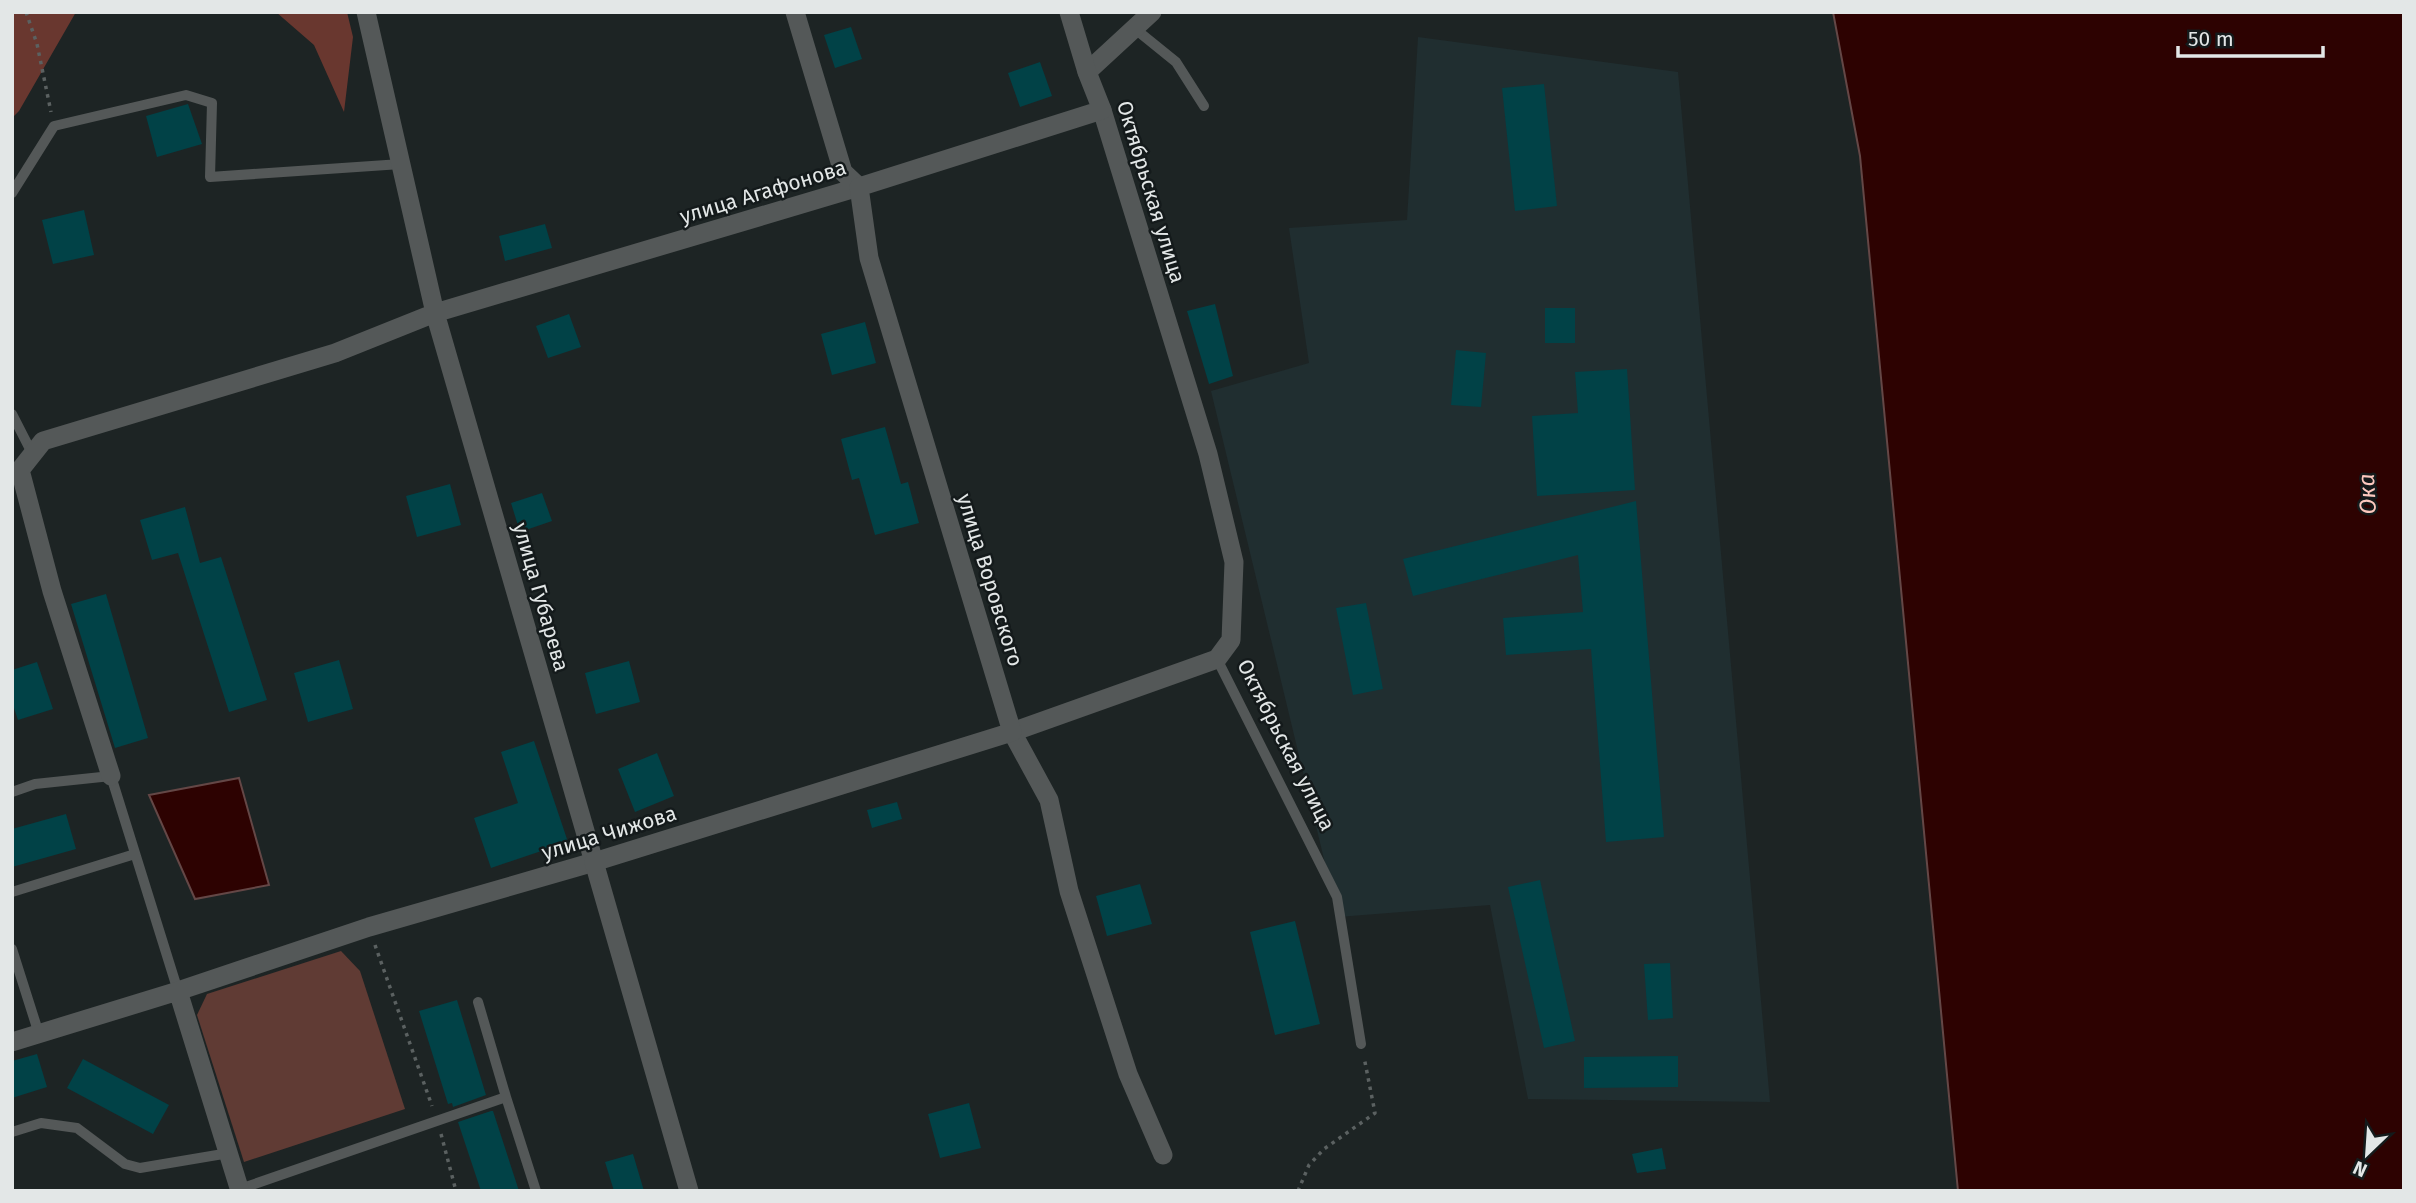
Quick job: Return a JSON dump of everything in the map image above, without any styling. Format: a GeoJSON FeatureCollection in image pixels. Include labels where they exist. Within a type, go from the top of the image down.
{"type":"FeatureCollection","features":[{"type":"Feature","properties":{"kind":"street","name":"улица Губарева"},"geometry":{"type":"LineString","coordinates":[[366,12],[435,313],[689,1191]]}},
{"type":"Feature","properties":{"kind":"street","name":"улица Воровского"},"geometry":{"type":"LineString","coordinates":[[794,12],[843,172],[859,187],[869,258],[1012,732],[1049,800],[1069,891],[1128,1074],[1163,1155]]}},
{"type":"Feature","properties":{"kind":"street","name":"Октябрьская улица"},"geometry":{"type":"LineString","coordinates":[[1069,12],[1208,454],[1234,562],[1231,640],[1217,659]]}},
{"type":"Feature","properties":{"kind":"street"},"geometry":{"type":"LineString","coordinates":[[1087,72],[1152,12]]}},
{"type":"Feature","properties":{"kind":"street","name":"улица Агафонова"},"geometry":{"type":"LineString","coordinates":[[33,454],[43,441],[335,353],[435,313],[859,187],[1102,110]]}},
{"type":"Feature","properties":{"kind":"street"},"geometry":{"type":"LineString","coordinates":[[33,454],[20,471],[52,591],[111,776]]}},
{"type":"Feature","properties":{"kind":"street","name":"улица Чижова"},"geometry":{"type":"LineString","coordinates":[[12,1042],[178,991],[369,927],[594,862],[1012,732],[1217,659]]}},
{"type":"Feature","properties":{"kind":"street"},"geometry":{"type":"LineString","coordinates":[[178,991],[240,1190]]}},
{"type":"Feature","properties":{"kind":"lane"},"geometry":{"type":"LineString","coordinates":[[1134,28],[1175,62],[1204,106]]}},
{"type":"Feature","properties":{"kind":"lane"},"geometry":{"type":"LineString","coordinates":[[12,193],[54,126],[186,95],[212,103],[210,177],[401,164]]}},
{"type":"Feature","properties":{"kind":"lane"},"geometry":{"type":"LineString","coordinates":[[12,414],[33,454]]}},
{"type":"Feature","properties":{"kind":"lane","name":"Октябрьская улица"},"geometry":{"type":"LineString","coordinates":[[1217,659],[1337,897],[1361,1044]]}},
{"type":"Feature","properties":{"kind":"lane"},"geometry":{"type":"LineString","coordinates":[[12,792],[35,784],[111,776],[178,991]]}},
{"type":"Feature","properties":{"kind":"lane"},"geometry":{"type":"LineString","coordinates":[[12,892],[135,854]]}},
{"type":"Feature","properties":{"kind":"lane"},"geometry":{"type":"LineString","coordinates":[[12,949],[39,1034]]}},
{"type":"Feature","properties":{"kind":"lane"},"geometry":{"type":"LineString","coordinates":[[478,1002],[536,1191]]}},
{"type":"Feature","properties":{"kind":"lane"},"geometry":{"type":"LineString","coordinates":[[240,1190],[506,1097]]}},
{"type":"Feature","properties":{"kind":"lane"},"geometry":{"type":"LineString","coordinates":[[12,1132],[41,1123],[77,1128],[125,1164],[140,1168],[229,1153]]}},
{"type":"Feature","properties":{"kind":"path"},"geometry":{"type":"LineString","coordinates":[[26,12],[37,44],[54,126]]}},
{"type":"Feature","properties":{"kind":"path"},"geometry":{"type":"LineString","coordinates":[[369,927],[437,1120],[457,1191]]}},
{"type":"Feature","properties":{"kind":"path"},"geometry":{"type":"LineString","coordinates":[[1298,1191],[1309,1165],[1324,1149],[1375,1113],[1361,1044]]}},
{"type":"Feature","properties":{"kind":"shaded area"},"geometry":{"type":"Polygon","coordinates":[[[12,12],[76,12],[19,111],[12,118],[12,12]]]}},
{"type":"Feature","properties":{"kind":"shaded area"},"geometry":{"type":"Polygon","coordinates":[[[276,12],[347,12],[353,37],[344,112],[314,45],[276,12]]]}},
{"type":"Feature","properties":{"kind":"shaded area"},"geometry":{"type":"Polygon","coordinates":[[[1418,37],[1678,72],[1770,1102],[1528,1099],[1490,905],[1338,917],[1211,391],[1309,363],[1289,228],[1407,220],[1418,37]]]}},
{"type":"Feature","properties":{"kind":"shaded area"},"geometry":{"type":"Polygon","coordinates":[[[341,951],[360,971],[405,1109],[244,1162],[197,1015],[207,994],[341,951]]]}},
{"type":"Feature","properties":{"kind":"water","name":"Ока"},"geometry":{"type":"Polygon","coordinates":[[[1833,12],[2404,12],[2404,1191],[1958,1191],[1860,156],[1833,12]]]}},
{"type":"Feature","properties":{"kind":"water"},"geometry":{"type":"Polygon","coordinates":[[[239,778],[269,885],[195,899],[149,795],[239,778]]]}},
{"type":"Feature","properties":{"kind":"building"},"geometry":{"type":"Polygon","coordinates":[[[851,27],[862,59],[835,68],[824,35],[851,27]]]}},
{"type":"Feature","properties":{"kind":"building"},"geometry":{"type":"Polygon","coordinates":[[[1040,62],[1052,96],[1020,107],[1008,73],[1040,62]]]}},
{"type":"Feature","properties":{"kind":"building"},"geometry":{"type":"Polygon","coordinates":[[[1544,84],[1557,206],[1515,211],[1502,88],[1544,84]]]}},
{"type":"Feature","properties":{"kind":"building"},"geometry":{"type":"Polygon","coordinates":[[[188,104],[202,144],[157,157],[146,116],[188,104]]]}},
{"type":"Feature","properties":{"kind":"building"},"geometry":{"type":"Polygon","coordinates":[[[84,210],[94,255],[53,264],[42,220],[84,210]]]}},
{"type":"Feature","properties":{"kind":"building"},"geometry":{"type":"Polygon","coordinates":[[[545,224],[552,248],[505,261],[499,236],[545,224]]]}},
{"type":"Feature","properties":{"kind":"building"},"geometry":{"type":"Polygon","coordinates":[[[1215,304],[1233,376],[1209,384],[1187,311],[1215,304]]]}},
{"type":"Feature","properties":{"kind":"building"},"geometry":{"type":"Polygon","coordinates":[[[1545,308],[1575,308],[1575,343],[1545,343],[1545,308]]]}},
{"type":"Feature","properties":{"kind":"building"},"geometry":{"type":"Polygon","coordinates":[[[569,314],[581,347],[548,358],[536,326],[569,314]]]}},
{"type":"Feature","properties":{"kind":"building"},"geometry":{"type":"Polygon","coordinates":[[[865,322],[876,363],[832,375],[821,334],[865,322]]]}},
{"type":"Feature","properties":{"kind":"building"},"geometry":{"type":"Polygon","coordinates":[[[1456,350],[1486,353],[1481,407],[1451,405],[1456,350]]]}},
{"type":"Feature","properties":{"kind":"building"},"geometry":{"type":"Polygon","coordinates":[[[1627,369],[1635,490],[1537,496],[1532,416],[1578,413],[1575,372],[1627,369]]]}},
{"type":"Feature","properties":{"kind":"building"},"geometry":{"type":"Polygon","coordinates":[[[885,427],[901,484],[908,482],[919,523],[875,535],[859,478],[852,480],[841,439],[885,427]]]}},
{"type":"Feature","properties":{"kind":"building"},"geometry":{"type":"Polygon","coordinates":[[[450,484],[461,525],[417,537],[406,496],[450,484]]]}},
{"type":"Feature","properties":{"kind":"building"},"geometry":{"type":"Polygon","coordinates":[[[542,493],[552,521],[520,532],[511,503],[542,493]]]}},
{"type":"Feature","properties":{"kind":"building"},"geometry":{"type":"Polygon","coordinates":[[[1636,501],[1664,837],[1606,842],[1591,649],[1506,655],[1503,618],[1583,612],[1578,555],[1413,596],[1403,559],[1636,501]]]}},
{"type":"Feature","properties":{"kind":"building"},"geometry":{"type":"Polygon","coordinates":[[[185,507],[200,563],[221,557],[267,700],[229,712],[178,553],[152,560],[140,520],[185,507]]]}},
{"type":"Feature","properties":{"kind":"building"},"geometry":{"type":"Polygon","coordinates":[[[106,594],[148,738],[115,748],[71,604],[106,594]]]}},
{"type":"Feature","properties":{"kind":"building"},"geometry":{"type":"Polygon","coordinates":[[[1366,603],[1383,689],[1353,695],[1336,608],[1366,603]]]}},
{"type":"Feature","properties":{"kind":"building"},"geometry":{"type":"Polygon","coordinates":[[[339,660],[353,709],[308,722],[294,673],[339,660]]]}},
{"type":"Feature","properties":{"kind":"building"},"geometry":{"type":"Polygon","coordinates":[[[629,661],[640,702],[596,714],[585,673],[629,661]]]}},
{"type":"Feature","properties":{"kind":"building"},"geometry":{"type":"Polygon","coordinates":[[[37,662],[53,709],[18,720],[12,702],[12,670],[37,662]]]}},
{"type":"Feature","properties":{"kind":"building"},"geometry":{"type":"Polygon","coordinates":[[[534,741],[568,842],[491,868],[474,818],[518,803],[501,752],[534,741]]]}},
{"type":"Feature","properties":{"kind":"building"},"geometry":{"type":"Polygon","coordinates":[[[657,753],[674,796],[635,812],[618,769],[657,753]]]}},
{"type":"Feature","properties":{"kind":"building"},"geometry":{"type":"Polygon","coordinates":[[[897,802],[902,819],[872,828],[867,810],[897,802]]]}},
{"type":"Feature","properties":{"kind":"building"},"geometry":{"type":"Polygon","coordinates":[[[66,814],[76,849],[12,867],[12,829],[66,814]]]}},
{"type":"Feature","properties":{"kind":"building"},"geometry":{"type":"Polygon","coordinates":[[[1540,880],[1575,1041],[1544,1048],[1508,887],[1540,880]]]}},
{"type":"Feature","properties":{"kind":"building"},"geometry":{"type":"Polygon","coordinates":[[[1140,884],[1152,924],[1107,936],[1096,896],[1140,884]]]}},
{"type":"Feature","properties":{"kind":"building"},"geometry":{"type":"Polygon","coordinates":[[[1295,921],[1320,1024],[1275,1035],[1250,932],[1295,921]]]}},
{"type":"Feature","properties":{"kind":"building"},"geometry":{"type":"Polygon","coordinates":[[[1670,963],[1673,1018],[1648,1020],[1644,964],[1670,963]]]}},
{"type":"Feature","properties":{"kind":"building"},"geometry":{"type":"Polygon","coordinates":[[[457,1000],[486,1095],[453,1107],[452,1103],[448,1104],[419,1011],[457,1000]]]}},
{"type":"Feature","properties":{"kind":"building"},"geometry":{"type":"Polygon","coordinates":[[[37,1054],[47,1087],[12,1098],[12,1061],[37,1054]]]}},
{"type":"Feature","properties":{"kind":"building"},"geometry":{"type":"Polygon","coordinates":[[[1678,1056],[1678,1087],[1584,1088],[1584,1057],[1678,1056]]]}},
{"type":"Feature","properties":{"kind":"building"},"geometry":{"type":"Polygon","coordinates":[[[83,1059],[169,1105],[153,1134],[67,1088],[83,1059]]]}},
{"type":"Feature","properties":{"kind":"building"},"geometry":{"type":"Polygon","coordinates":[[[969,1103],[981,1148],[940,1158],[928,1114],[969,1103]]]}},
{"type":"Feature","properties":{"kind":"building"},"geometry":{"type":"Polygon","coordinates":[[[491,1111],[519,1191],[481,1191],[458,1122],[491,1111]]]}},
{"type":"Feature","properties":{"kind":"building"},"geometry":{"type":"Polygon","coordinates":[[[1662,1148],[1666,1169],[1637,1173],[1632,1154],[1662,1148]]]}},
{"type":"Feature","properties":{"kind":"building"},"geometry":{"type":"Polygon","coordinates":[[[633,1154],[644,1191],[614,1191],[605,1162],[633,1154]]]}}]}
